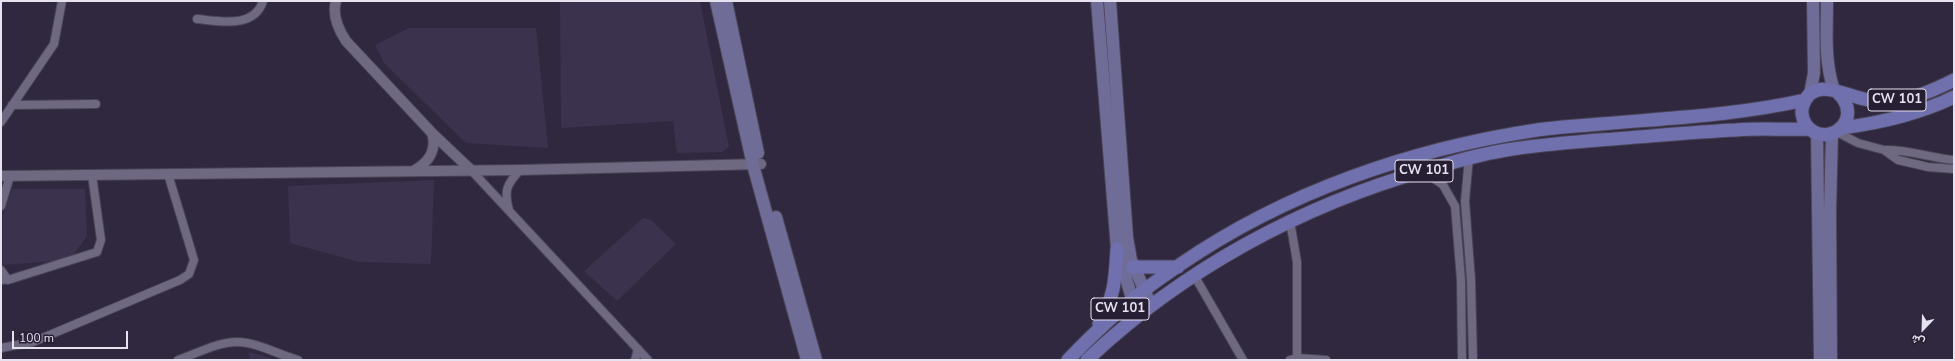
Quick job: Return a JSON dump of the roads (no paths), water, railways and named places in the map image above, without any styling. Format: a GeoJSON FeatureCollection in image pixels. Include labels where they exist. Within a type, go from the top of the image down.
{"type":"FeatureCollection","features":[{"type":"Feature","properties":{"kind":"main road"},"geometry":{"type":"LineString","coordinates":[[716,1],[807,360]]}},
{"type":"Feature","properties":{"kind":"main road"},"geometry":{"type":"LineString","coordinates":[[726,1],[757,164],[816,360]]}},
{"type":"Feature","properties":{"kind":"main road"},"geometry":{"type":"LineString","coordinates":[[1092,335],[1110,304],[1114,285],[1117,249],[1096,1]]}},
{"type":"Feature","properties":{"kind":"main road"},"geometry":{"type":"LineString","coordinates":[[1110,1],[1128,264],[1132,300],[1137,315]]}},
{"type":"Feature","properties":{"kind":"main road"},"geometry":{"type":"LineString","coordinates":[[1813,1],[1814,73],[1802,108],[1802,116],[1814,131],[1820,360]]}},
{"type":"Feature","properties":{"kind":"main road"},"geometry":{"type":"LineString","coordinates":[[1827,1],[1827,55],[1835,91]]}},
{"type":"Feature","properties":{"kind":"main road","name":"CW 101"},"geometry":{"type":"LineString","coordinates":[[1835,91],[1864,99],[1890,101],[1916,97],[1954,80]]}},
{"type":"Feature","properties":{"kind":"main road"},"geometry":{"type":"LineString","coordinates":[[1807,97],[1822,88],[1835,91],[1844,99],[1848,106],[1846,122],[1837,131],[1830,211],[1832,360]]}},
{"type":"Feature","properties":{"kind":"main road","name":"CW 101"},"geometry":{"type":"LineString","coordinates":[[1068,360],[1092,335],[1143,290],[1222,237],[1288,204],[1389,163],[1441,148],[1538,130],[1760,109],[1807,97]]}},
{"type":"Feature","properties":{"kind":"main road","name":"CW 101"},"geometry":{"type":"LineString","coordinates":[[1837,131],[1906,115],[1954,97]]}},
{"type":"Feature","properties":{"kind":"main road"},"geometry":{"type":"LineString","coordinates":[[1105,108],[1118,107]]}},
{"type":"Feature","properties":{"kind":"main road","name":"CW 101"},"geometry":{"type":"LineString","coordinates":[[1087,360],[1118,330],[1150,305],[1194,275],[1224,257],[1290,221],[1364,190],[1423,171],[1501,151],[1568,143],[1737,130],[1814,131]]}},
{"type":"Feature","properties":{"kind":"main road"},"geometry":{"type":"LineString","coordinates":[[1814,131],[1837,131]]}},
{"type":"Feature","properties":{"kind":"main road"},"geometry":{"type":"LineString","coordinates":[[1117,249],[1128,264],[1150,305]]}},
{"type":"Feature","properties":{"kind":"main road"},"geometry":{"type":"LineString","coordinates":[[1128,264],[1178,267]]}},
{"type":"Feature","properties":{"kind":"street"},"geometry":{"type":"LineString","coordinates":[[1,122],[54,44],[62,1]]}},
{"type":"Feature","properties":{"kind":"street"},"geometry":{"type":"LineString","coordinates":[[197,19],[231,22],[244,21],[257,12],[263,1]]}},
{"type":"Feature","properties":{"kind":"street"},"geometry":{"type":"LineString","coordinates":[[335,2],[337,26],[346,41],[432,133],[471,170],[648,360]]}},
{"type":"Feature","properties":{"kind":"street"},"geometry":{"type":"LineString","coordinates":[[12,106],[96,104]]}},
{"type":"Feature","properties":{"kind":"street"},"geometry":{"type":"LineString","coordinates":[[1837,131],[1858,143],[1884,150],[1899,150],[1934,158],[1954,160]]}},
{"type":"Feature","properties":{"kind":"street"},"geometry":{"type":"LineString","coordinates":[[413,171],[425,165],[430,155],[434,146],[432,133]]}},
{"type":"Feature","properties":{"kind":"street"},"geometry":{"type":"LineString","coordinates":[[1884,150],[1898,160],[1928,167],[1954,169]]}},
{"type":"Feature","properties":{"kind":"street"},"geometry":{"type":"LineString","coordinates":[[1469,158],[1465,201],[1472,306],[1473,360]]}},
{"type":"Feature","properties":{"kind":"street"},"geometry":{"type":"LineString","coordinates":[[1,206],[6,176],[520,170],[757,164]]}},
{"type":"Feature","properties":{"kind":"street"},"geometry":{"type":"LineString","coordinates":[[510,213],[506,190],[510,181],[520,170]]}},
{"type":"Feature","properties":{"kind":"street"},"geometry":{"type":"LineString","coordinates":[[1423,171],[1434,177],[1443,185],[1455,206],[1462,306],[1462,360]]}},
{"type":"Feature","properties":{"kind":"street"},"geometry":{"type":"LineString","coordinates":[[1,348],[33,342],[180,280],[189,274],[194,260],[168,174]]}},
{"type":"Feature","properties":{"kind":"street"},"geometry":{"type":"LineString","coordinates":[[1,270],[4,280],[96,252],[101,240],[92,175]]}},
{"type":"Feature","properties":{"kind":"street"},"geometry":{"type":"LineString","coordinates":[[1290,221],[1297,262],[1295,359],[1326,360]]}},
{"type":"Feature","properties":{"kind":"street"},"geometry":{"type":"LineString","coordinates":[[1194,275],[1242,360]]}},
{"type":"Feature","properties":{"kind":"street"},"geometry":{"type":"LineString","coordinates":[[1462,306],[1472,306]]}},
{"type":"Feature","properties":{"kind":"street"},"geometry":{"type":"LineString","coordinates":[[178,360],[222,345],[237,342],[250,344],[298,360]]}},
{"type":"Feature","properties":{"kind":"street"},"geometry":{"type":"LineString","coordinates":[[635,360],[638,349]]}}]}
